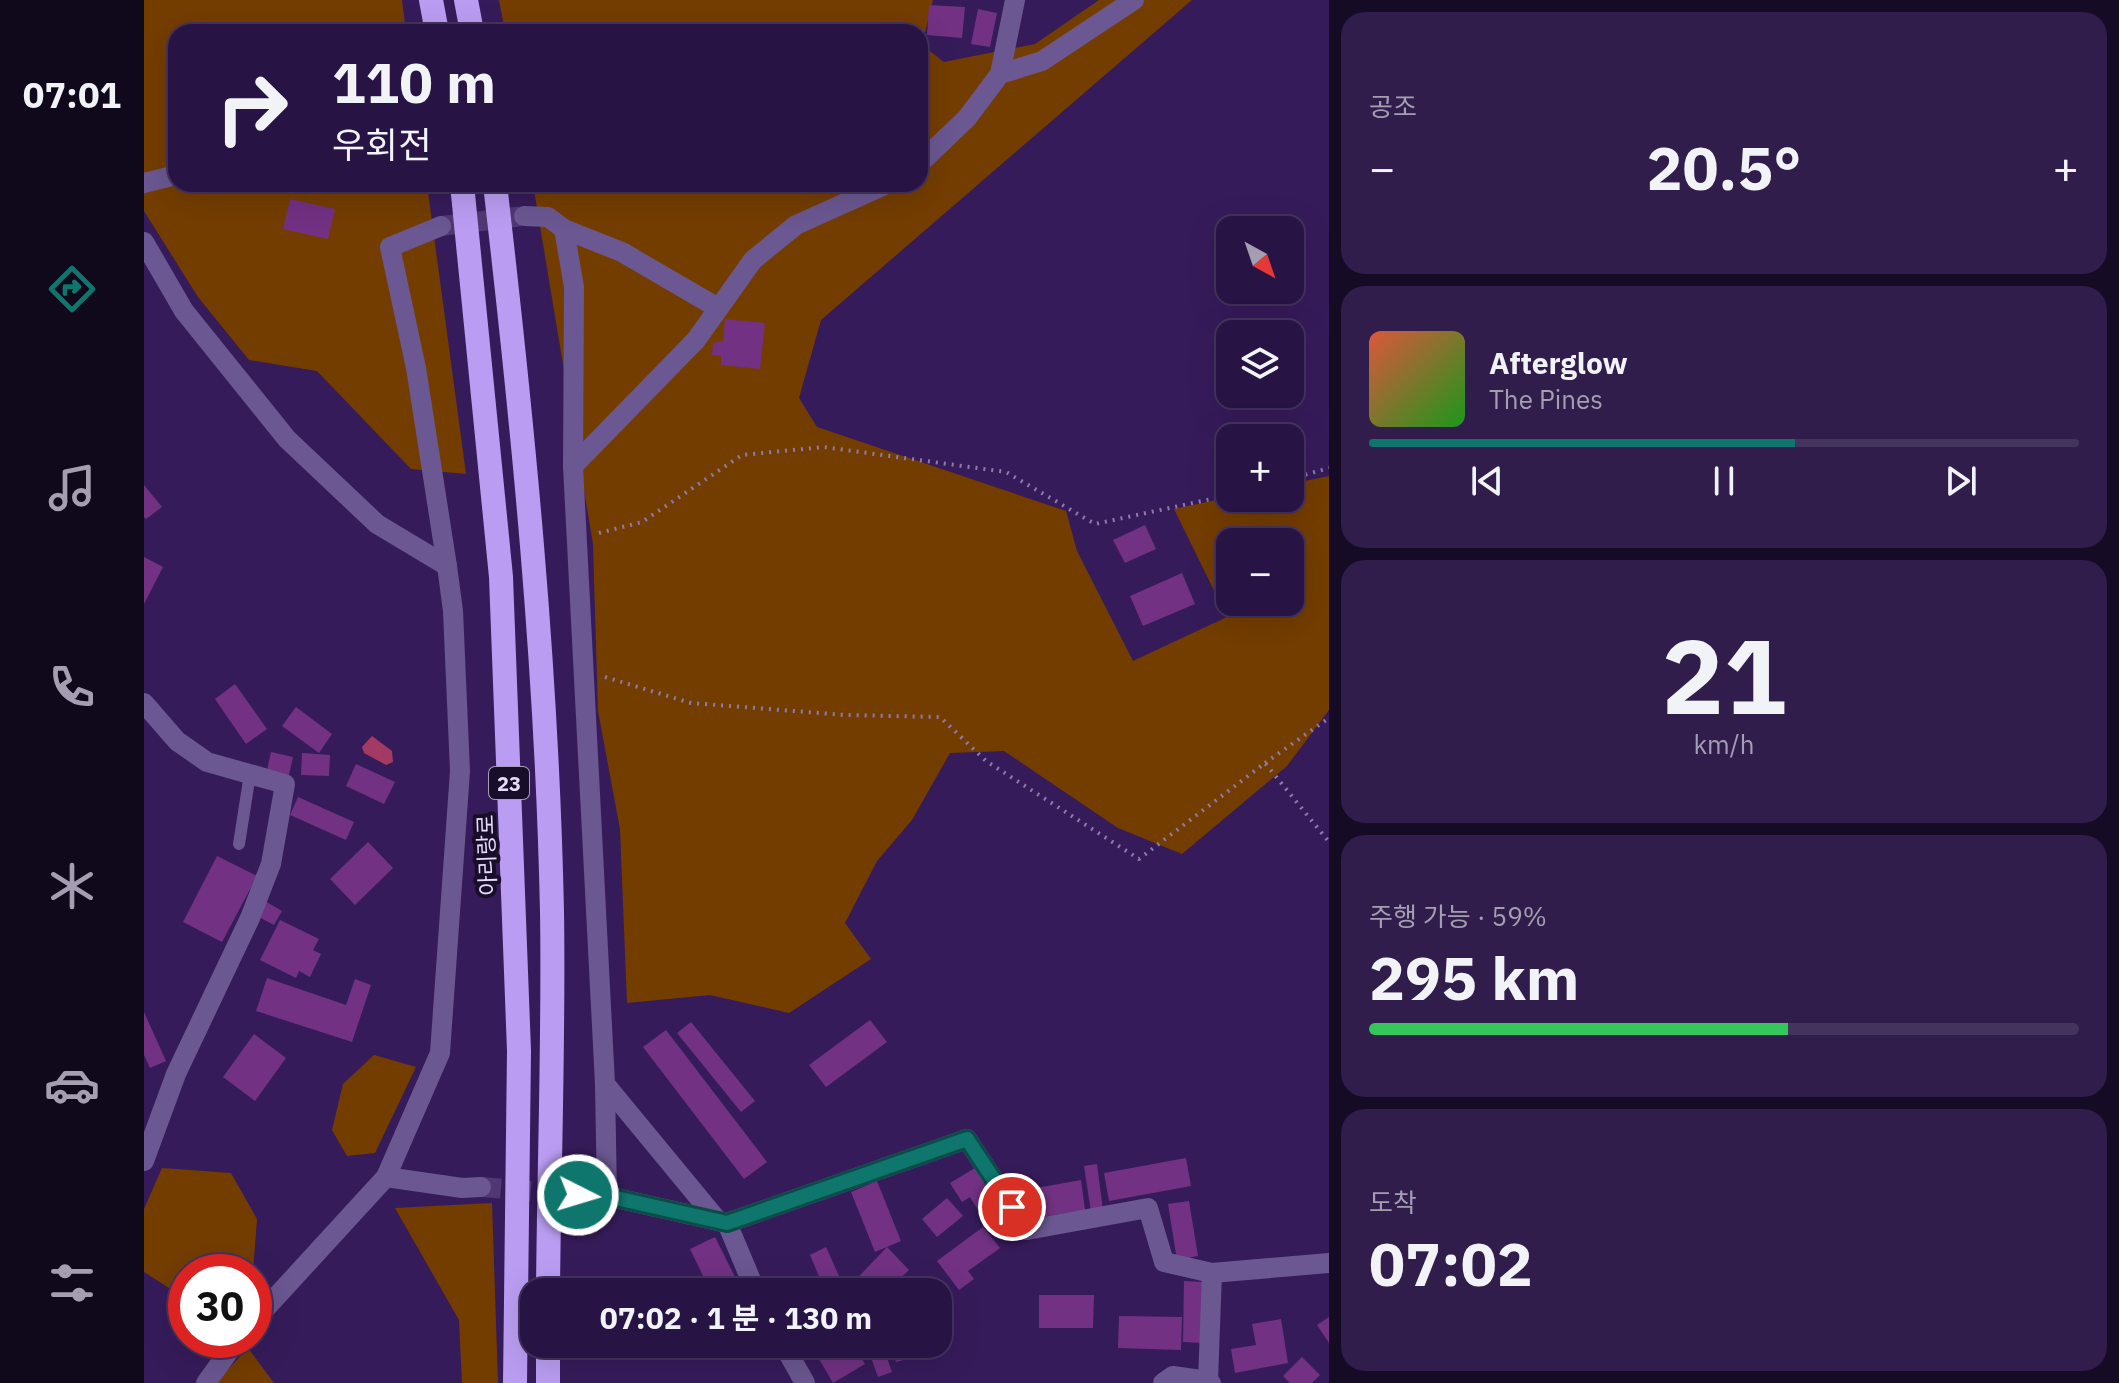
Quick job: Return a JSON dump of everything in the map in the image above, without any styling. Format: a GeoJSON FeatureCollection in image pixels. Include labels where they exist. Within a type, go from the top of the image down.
{"type":"FeatureCollection","features":[{"type":"Feature","properties":{"kind":"highway"},"geometry":{"type":"LineString","coordinates":[[431,0],[436,24]]}},
{"type":"Feature","properties":{"kind":"highway"},"geometry":{"type":"LineString","coordinates":[[466,0],[470,24]]}},
{"type":"Feature","properties":{"kind":"highway","name":"아리랑로"},"geometry":{"type":"LineString","coordinates":[[463,192],[501,577],[519,1051],[515,1383]]}},
{"type":"Feature","properties":{"kind":"highway","name":"23"},"geometry":{"type":"LineString","coordinates":[[496,192],[523,427],[541,683],[552,912],[548,1278]]}},
{"type":"Feature","properties":{"kind":"highway"},"geometry":{"type":"LineString","coordinates":[[548,1358],[548,1383]]}},
{"type":"Feature","properties":{"kind":"street"},"geometry":{"type":"LineString","coordinates":[[928,155],[967,118],[1000,74],[1015,0]]}},
{"type":"Feature","properties":{"kind":"street"},"geometry":{"type":"LineString","coordinates":[[1000,74],[1042,61],[1134,0]]}},
{"type":"Feature","properties":{"kind":"street"},"geometry":{"type":"LineString","coordinates":[[144,183],[168,177]]}},
{"type":"Feature","properties":{"kind":"street"},"geometry":{"type":"LineString","coordinates":[[573,466],[696,340],[753,260],[796,225],[869,192]]}},
{"type":"Feature","properties":{"kind":"street"},"geometry":{"type":"LineString","coordinates":[[524,216],[548,217],[564,229],[622,252],[718,308]]}},
{"type":"Feature","properties":{"kind":"street"},"geometry":{"type":"LineString","coordinates":[[272,1301],[386,1177],[440,1053],[460,771],[453,611],[416,368],[390,247],[441,226]]}},
{"type":"Feature","properties":{"kind":"street"},"geometry":{"type":"LineString","coordinates":[[564,229],[574,287],[573,466],[605,1084],[607,1196]]}},
{"type":"Feature","properties":{"kind":"street"},"geometry":{"type":"LineString","coordinates":[[144,242],[184,311],[287,439],[377,524],[447,566]]}},
{"type":"Feature","properties":{"kind":"street"},"geometry":{"type":"LineString","coordinates":[[144,703],[177,741],[207,762],[285,784],[271,864],[250,918],[176,1074],[144,1161]]}},
{"type":"Feature","properties":{"kind":"street"},"geometry":{"type":"LineString","coordinates":[[605,1084],[723,1222],[749,1278]]}},
{"type":"Feature","properties":{"kind":"street"},"geometry":{"type":"LineString","coordinates":[[578,1195],[607,1196],[723,1222],[967,1139],[1027,1230],[1148,1208],[1164,1262],[1212,1273],[1329,1263]]}},
{"type":"Feature","properties":{"kind":"street"},"geometry":{"type":"LineString","coordinates":[[386,1177],[462,1188],[481,1187]]}},
{"type":"Feature","properties":{"kind":"street"},"geometry":{"type":"LineString","coordinates":[[1163,1383],[1173,1376],[1210,1382],[1212,1273]]}},
{"type":"Feature","properties":{"kind":"street"},"geometry":{"type":"LineString","coordinates":[[206,1383],[224,1358]]}},
{"type":"Feature","properties":{"kind":"street"},"geometry":{"type":"LineString","coordinates":[[791,1358],[805,1383]]}},
{"type":"Feature","properties":{"kind":"lane"},"geometry":{"type":"LineString","coordinates":[[239,844],[250,774]]}},
{"type":"Feature","properties":{"kind":"path"},"geometry":{"type":"LineString","coordinates":[[577,539],[642,522],[742,455],[824,447],[1006,472],[1095,524],[1216,498]]}},
{"type":"Feature","properties":{"kind":"path"},"geometry":{"type":"LineString","coordinates":[[1304,475],[1329,468]]}},
{"type":"Feature","properties":{"kind":"path"},"geometry":{"type":"LineString","coordinates":[[584,671],[691,703],[845,715],[940,717],[986,761],[1139,859],[1329,718]]}},
{"type":"Feature","properties":{"kind":"path"},"geometry":{"type":"LineString","coordinates":[[1265,763],[1329,842]]}},
{"type":"Feature","properties":{"kind":"shaded area"},"geometry":{"type":"Polygon","coordinates":[[[144,0],[402,0],[405,24],[168,24],[168,192],[428,192],[466,474],[411,469],[317,371],[249,360],[198,297],[144,211],[144,0]]]}},
{"type":"Feature","properties":{"kind":"shaded area"},"geometry":{"type":"Polygon","coordinates":[[[499,0],[933,0],[927,24],[504,24],[499,0]]]}},
{"type":"Feature","properties":{"kind":"shaded area"},"geometry":{"type":"Polygon","coordinates":[[[1099,0],[1192,0],[821,320],[799,398],[817,427],[1066,511],[1077,551],[1133,661],[1227,616],[1304,616],[1304,528],[1216,528],[1216,595],[1174,509],[1216,500],[1216,512],[1304,512],[1304,481],[1329,476],[1329,710],[1287,766],[1182,854],[1118,828],[1004,751],[950,753],[912,820],[877,861],[845,923],[871,959],[789,1013],[710,995],[627,1003],[620,829],[598,711],[593,544],[534,192],[928,192],[928,50],[944,62],[1035,44],[1099,0]]]}},
{"type":"Feature","properties":{"kind":"shaded area"},"geometry":{"type":"Polygon","coordinates":[[[372,736],[392,751],[393,762],[386,765],[364,753],[362,747],[372,736]]]}},
{"type":"Feature","properties":{"kind":"shaded area"},"geometry":{"type":"Polygon","coordinates":[[[374,1055],[416,1067],[375,1153],[347,1156],[332,1130],[343,1084],[374,1055]]]}},
{"type":"Feature","properties":{"kind":"shaded area"},"geometry":{"type":"Polygon","coordinates":[[[162,1168],[231,1173],[257,1219],[254,1254],[168,1254],[168,1287],[144,1272],[144,1209],[162,1168]]]}},
{"type":"Feature","properties":{"kind":"shaded area"},"geometry":{"type":"Polygon","coordinates":[[[492,1203],[498,1383],[462,1383],[459,1320],[395,1208],[492,1203]]]}},
{"type":"Feature","properties":{"kind":"shaded area"},"geometry":{"type":"Polygon","coordinates":[[[239,1358],[255,1358],[274,1383],[217,1383],[239,1358]]]}},
{"type":"Feature","properties":{"kind":"building"},"geometry":{"type":"Polygon","coordinates":[[[929,5],[965,7],[962,38],[928,35],[929,5]]]}},
{"type":"Feature","properties":{"kind":"building"},"geometry":{"type":"Polygon","coordinates":[[[978,9],[997,13],[990,47],[971,44],[978,9]]]}},
{"type":"Feature","properties":{"kind":"building"},"geometry":{"type":"Polygon","coordinates":[[[290,199],[335,209],[328,239],[283,229],[290,199]]]}},
{"type":"Feature","properties":{"kind":"building"},"geometry":{"type":"Polygon","coordinates":[[[725,319],[765,323],[760,369],[721,365],[721,356],[712,355],[713,343],[723,341],[725,319]]]}},
{"type":"Feature","properties":{"kind":"building"},"geometry":{"type":"Polygon","coordinates":[[[144,485],[162,507],[146,519],[144,517],[144,485]]]}},
{"type":"Feature","properties":{"kind":"building"},"geometry":{"type":"Polygon","coordinates":[[[1145,525],[1156,549],[1125,563],[1113,540],[1145,525]]]}},
{"type":"Feature","properties":{"kind":"building"},"geometry":{"type":"Polygon","coordinates":[[[144,557],[163,567],[144,604],[144,557]]]}},
{"type":"Feature","properties":{"kind":"building"},"geometry":{"type":"Polygon","coordinates":[[[1182,573],[1195,604],[1143,626],[1130,596],[1182,573]]]}},
{"type":"Feature","properties":{"kind":"building"},"geometry":{"type":"Polygon","coordinates":[[[235,684],[267,729],[246,744],[215,699],[235,684]]]}},
{"type":"Feature","properties":{"kind":"building"},"geometry":{"type":"Polygon","coordinates":[[[296,707],[332,734],[319,753],[282,726],[296,707]]]}},
{"type":"Feature","properties":{"kind":"building"},"geometry":{"type":"Polygon","coordinates":[[[271,752],[293,757],[289,775],[267,770],[271,752]]]}},
{"type":"Feature","properties":{"kind":"building"},"geometry":{"type":"Polygon","coordinates":[[[302,753],[330,755],[329,776],[301,775],[302,753]]]}},
{"type":"Feature","properties":{"kind":"building"},"geometry":{"type":"Polygon","coordinates":[[[356,764],[395,782],[384,804],[346,786],[356,764]]]}},
{"type":"Feature","properties":{"kind":"building"},"geometry":{"type":"Polygon","coordinates":[[[298,797],[354,822],[346,840],[290,815],[298,797]]]}},
{"type":"Feature","properties":{"kind":"building"},"geometry":{"type":"Polygon","coordinates":[[[368,842],[393,868],[355,905],[330,879],[368,842]]]}},
{"type":"Feature","properties":{"kind":"building"},"geometry":{"type":"Polygon","coordinates":[[[217,856],[257,876],[222,942],[183,922],[217,856]]]}},
{"type":"Feature","properties":{"kind":"building"},"geometry":{"type":"Polygon","coordinates":[[[265,901],[282,911],[274,925],[257,916],[265,901]]]}},
{"type":"Feature","properties":{"kind":"building"},"geometry":{"type":"Polygon","coordinates":[[[280,920],[319,939],[313,950],[321,954],[310,977],[299,971],[296,978],[260,960],[280,920]]]}},
{"type":"Feature","properties":{"kind":"building"},"geometry":{"type":"Polygon","coordinates":[[[267,978],[346,1005],[355,979],[371,985],[352,1042],[256,1011],[267,978]]]}},
{"type":"Feature","properties":{"kind":"building"},"geometry":{"type":"Polygon","coordinates":[[[144,1012],[166,1061],[150,1068],[144,1055],[144,1012]]]}},
{"type":"Feature","properties":{"kind":"building"},"geometry":{"type":"Polygon","coordinates":[[[870,1020],[887,1042],[826,1087],[809,1065],[870,1020]]]}},
{"type":"Feature","properties":{"kind":"building"},"geometry":{"type":"Polygon","coordinates":[[[691,1022],[755,1101],[741,1112],[677,1033],[691,1022]]]}},
{"type":"Feature","properties":{"kind":"building"},"geometry":{"type":"Polygon","coordinates":[[[666,1030],[767,1162],[744,1179],[643,1047],[666,1030]]]}},
{"type":"Feature","properties":{"kind":"building"},"geometry":{"type":"Polygon","coordinates":[[[254,1034],[286,1058],[255,1101],[223,1077],[254,1034]]]}},
{"type":"Feature","properties":{"kind":"building"},"geometry":{"type":"Polygon","coordinates":[[[1186,1158],[1191,1186],[1109,1201],[1104,1173],[1186,1158]]]}},
{"type":"Feature","properties":{"kind":"building"},"geometry":{"type":"Polygon","coordinates":[[[1097,1164],[1103,1210],[1091,1212],[1084,1166],[1097,1164]]]}},
{"type":"Feature","properties":{"kind":"building"},"geometry":{"type":"Polygon","coordinates":[[[975,1168],[1012,1228],[995,1238],[970,1197],[962,1202],[950,1183],[975,1168]]]}},
{"type":"Feature","properties":{"kind":"building"},"geometry":{"type":"Polygon","coordinates":[[[1081,1180],[1085,1210],[1041,1217],[1036,1188],[1081,1180]]]}},
{"type":"Feature","properties":{"kind":"building"},"geometry":{"type":"Polygon","coordinates":[[[877,1181],[901,1241],[875,1252],[851,1192],[877,1181]]]}},
{"type":"Feature","properties":{"kind":"building"},"geometry":{"type":"Polygon","coordinates":[[[947,1198],[963,1216],[937,1237],[922,1219],[947,1198]]]}},
{"type":"Feature","properties":{"kind":"building"},"geometry":{"type":"Polygon","coordinates":[[[1189,1201],[1198,1256],[1177,1260],[1168,1204],[1189,1201]]]}},
{"type":"Feature","properties":{"kind":"building"},"geometry":{"type":"Polygon","coordinates":[[[983,1227],[1000,1248],[968,1271],[974,1279],[959,1290],[937,1261],[983,1227]]]}},
{"type":"Feature","properties":{"kind":"building"},"geometry":{"type":"Polygon","coordinates":[[[715,1237],[735,1277],[704,1278],[690,1249],[715,1237]]]}},
{"type":"Feature","properties":{"kind":"building"},"geometry":{"type":"Polygon","coordinates":[[[826,1247],[840,1278],[820,1278],[810,1255],[826,1247]]]}},
{"type":"Feature","properties":{"kind":"building"},"geometry":{"type":"Polygon","coordinates":[[[887,1247],[909,1270],[901,1278],[857,1278],[887,1247]]]}},
{"type":"Feature","properties":{"kind":"building"},"geometry":{"type":"Polygon","coordinates":[[[1184,1281],[1205,1282],[1203,1343],[1183,1342],[1184,1281]]]}},
{"type":"Feature","properties":{"kind":"building"},"geometry":{"type":"Polygon","coordinates":[[[1039,1295],[1094,1295],[1093,1328],[1039,1328],[1039,1295]]]}},
{"type":"Feature","properties":{"kind":"building"},"geometry":{"type":"Polygon","coordinates":[[[1119,1316],[1182,1317],[1181,1350],[1118,1348],[1119,1316]]]}},
{"type":"Feature","properties":{"kind":"building"},"geometry":{"type":"Polygon","coordinates":[[[1329,1317],[1329,1343],[1317,1325],[1329,1317]]]}},
{"type":"Feature","properties":{"kind":"building"},"geometry":{"type":"Polygon","coordinates":[[[1281,1319],[1288,1363],[1235,1373],[1231,1349],[1256,1345],[1252,1324],[1281,1319]]]}},
{"type":"Feature","properties":{"kind":"building"},"geometry":{"type":"Polygon","coordinates":[[[1302,1357],[1320,1375],[1312,1383],[1290,1383],[1283,1376],[1302,1357]]]}},
{"type":"Feature","properties":{"kind":"building"},"geometry":{"type":"Polygon","coordinates":[[[861,1358],[865,1364],[833,1383],[819,1359],[861,1358]]]}},
{"type":"Feature","properties":{"kind":"building"},"geometry":{"type":"Polygon","coordinates":[[[871,1358],[887,1358],[892,1372],[878,1377],[871,1358]]]}},
{"type":"Feature","properties":{"kind":"tunnel"},"geometry":{"type":"LineString","coordinates":[[441,226],[524,216]]}},
{"type":"Feature","properties":{"kind":"tunnel"},"geometry":{"type":"LineString","coordinates":[[481,1187],[578,1195]]}},
{"type":"Feature","properties":{"kind":"route"},"geometry":{"type":"LineString","coordinates":[[578,1195],[607,1196],[727,1223],[967,1139],[1012,1207]]}}]}
